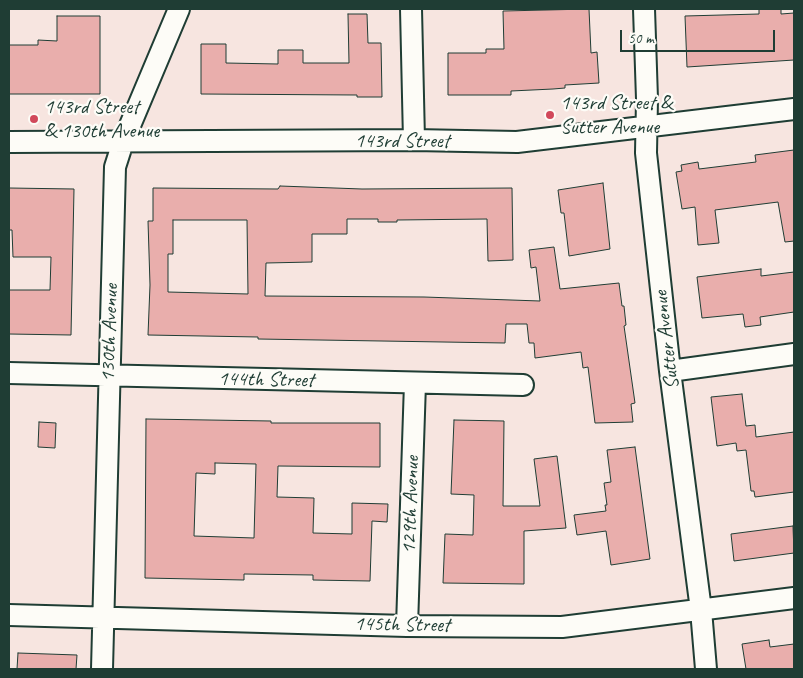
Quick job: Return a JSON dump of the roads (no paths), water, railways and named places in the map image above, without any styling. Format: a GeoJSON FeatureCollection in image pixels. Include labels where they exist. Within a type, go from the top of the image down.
{"type":"FeatureCollection","features":[{"type":"Feature","properties":{"kind":"street","name":"130th Avenue"},"geometry":{"type":"LineString","coordinates":[[102,669],[115,166],[123,142],[179,9]]}},
{"type":"Feature","properties":{"kind":"street"},"geometry":{"type":"LineString","coordinates":[[411,9],[414,140]]}},
{"type":"Feature","properties":{"kind":"street","name":"Sutter Avenue"},"geometry":{"type":"LineString","coordinates":[[644,9],[646,153],[670,370],[701,610],[706,669]]}},
{"type":"Feature","properties":{"kind":"street","name":"143rd Street"},"geometry":{"type":"LineString","coordinates":[[9,142],[414,140],[517,142],[794,109]]}},
{"type":"Feature","properties":{"kind":"street"},"geometry":{"type":"LineString","coordinates":[[670,370],[794,354]]}},
{"type":"Feature","properties":{"kind":"street","name":"144th Street"},"geometry":{"type":"LineString","coordinates":[[9,374],[523,385]]}},
{"type":"Feature","properties":{"kind":"street","name":"129th Avenue"},"geometry":{"type":"LineString","coordinates":[[407,626],[415,383]]}},
{"type":"Feature","properties":{"kind":"street","name":"145th Street"},"geometry":{"type":"LineString","coordinates":[[9,615],[407,626],[562,627],[794,598]]}},
{"type":"Feature","properties":{"kind":"place","name":"143rd Street & Sutter Avenue"},"geometry":{"type":"Point","coordinates":[550,115]}},
{"type":"Feature","properties":{"kind":"place","name":"143rd Street & 130th Avenue"},"geometry":{"type":"Point","coordinates":[34,119]}}]}
